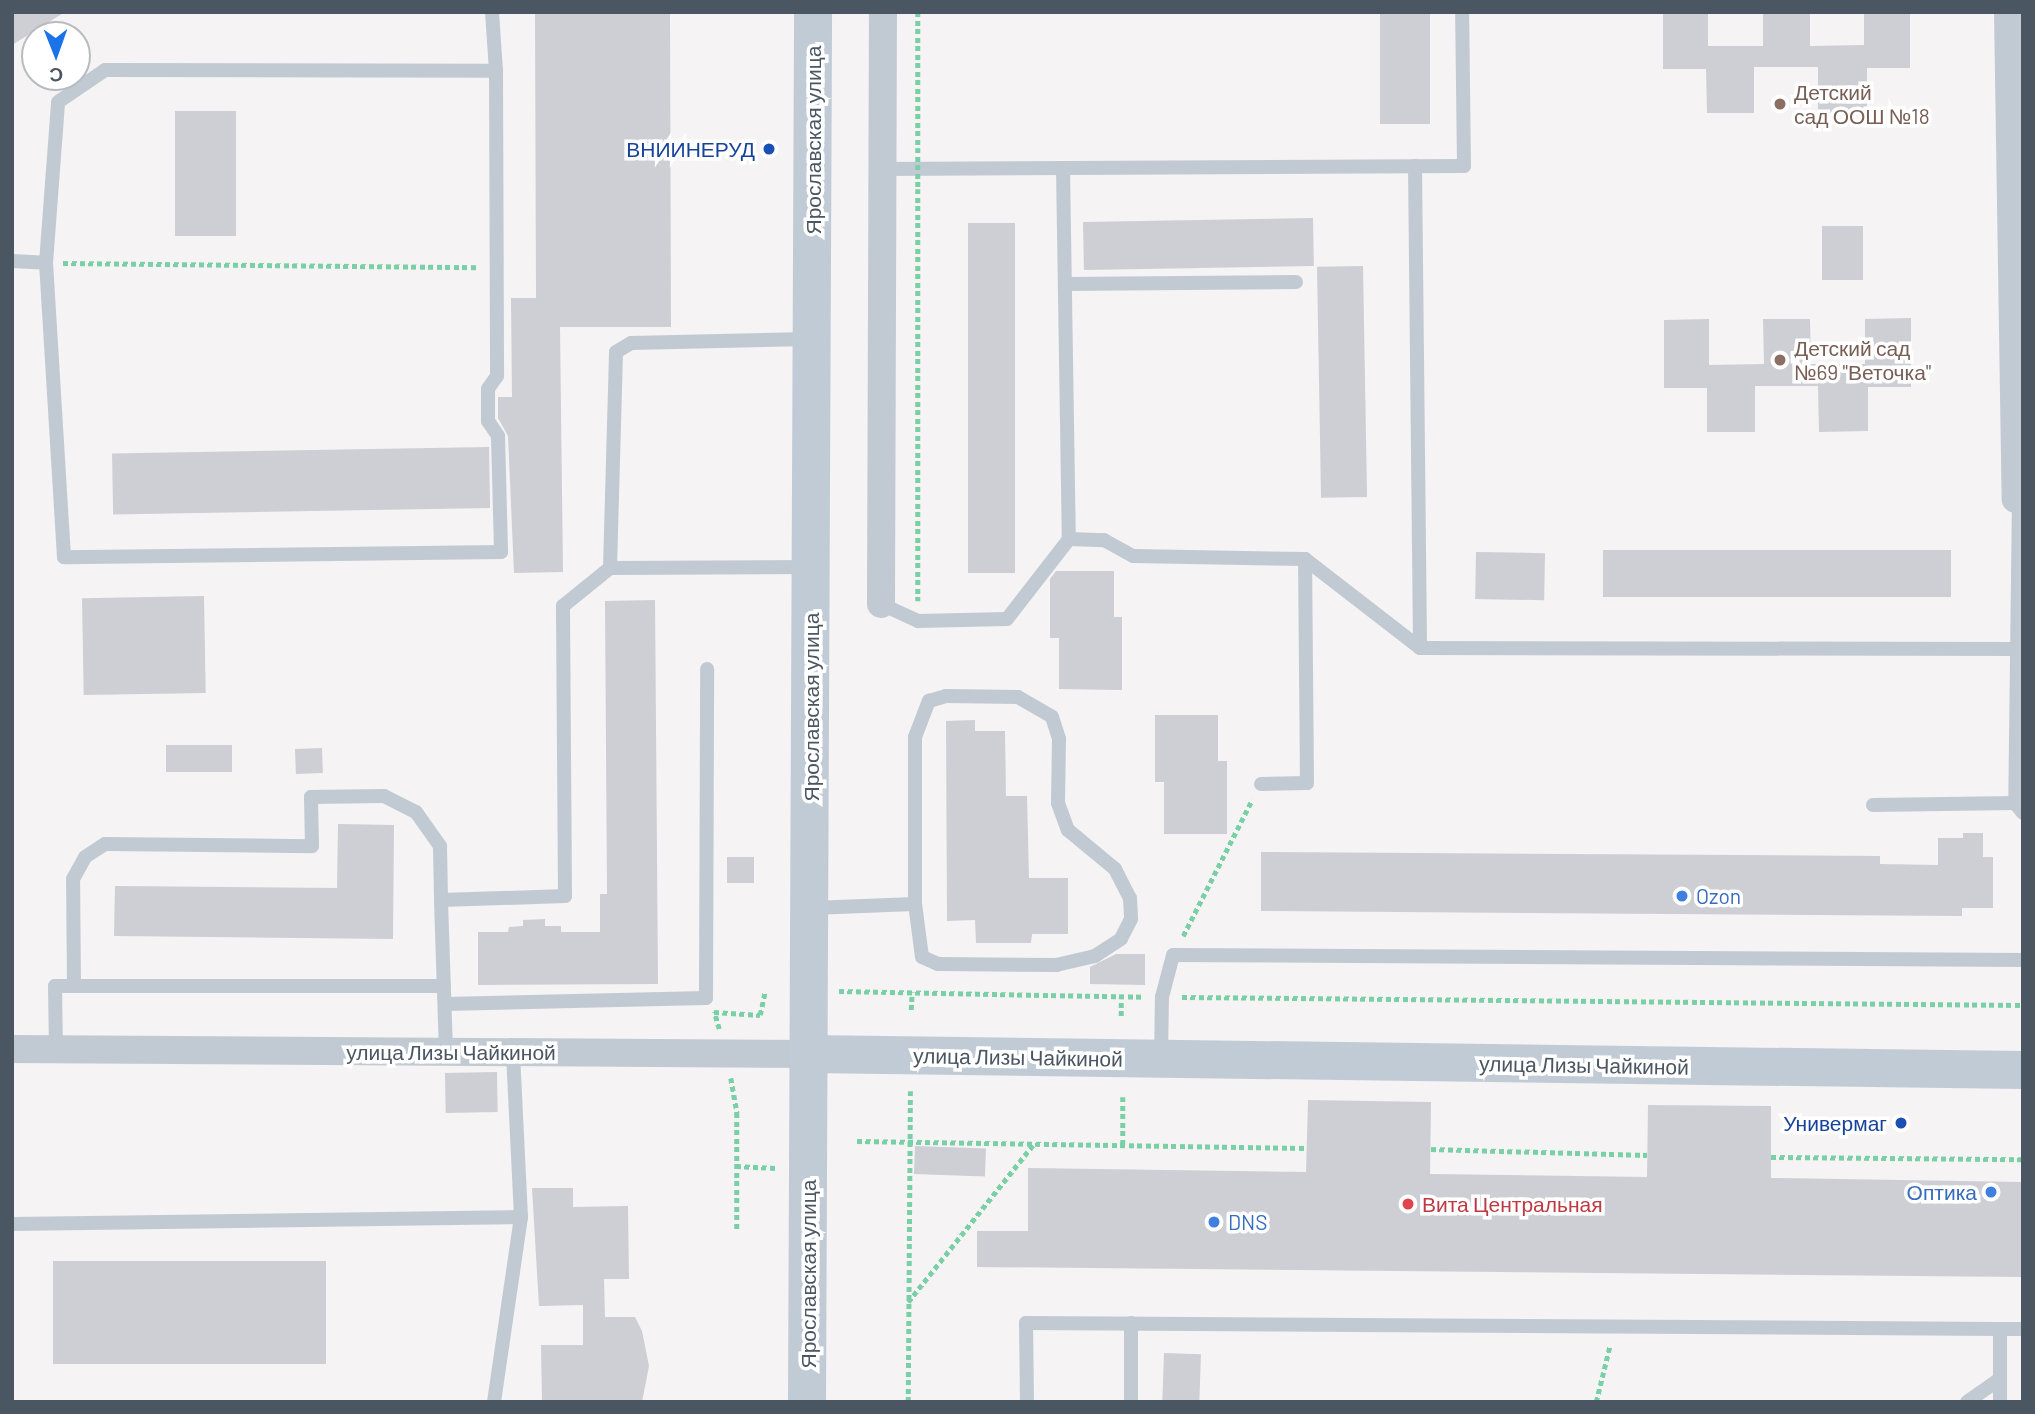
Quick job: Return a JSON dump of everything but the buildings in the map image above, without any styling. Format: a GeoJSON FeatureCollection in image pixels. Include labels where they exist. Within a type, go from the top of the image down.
{"type":"FeatureCollection","features":[{"type":"Feature","properties":{"kind":"main road","name":"Ярославская улица"},"geometry":{"type":"LineString","coordinates":[[807,1402],[813,12]]}},
{"type":"Feature","properties":{"kind":"main road","name":"улица Лизы Чайкиной"},"geometry":{"type":"LineString","coordinates":[[809,1054],[2023,1070]]}},
{"type":"Feature","properties":{"kind":"street"},"geometry":{"type":"LineString","coordinates":[[881,604],[883,12]]}},
{"type":"Feature","properties":{"kind":"street"},"geometry":{"type":"LineString","coordinates":[[2008,12],[2017,300],[2019,495]]}},
{"type":"Feature","properties":{"kind":"street","name":"улица Лизы Чайкиной"},"geometry":{"type":"LineString","coordinates":[[12,1049],[809,1054]]}},
{"type":"Feature","properties":{"kind":"lane"},"geometry":{"type":"LineString","coordinates":[[492,12],[496,71],[500,267],[497,376],[488,400],[488,421],[498,436],[501,552],[64,557],[47,263],[58,102],[105,70],[496,71]]}},
{"type":"Feature","properties":{"kind":"lane"},"geometry":{"type":"LineString","coordinates":[[882,169],[1464,166],[1462,12]]}},
{"type":"Feature","properties":{"kind":"lane"},"geometry":{"type":"LineString","coordinates":[[1415,166],[1420,648]]}},
{"type":"Feature","properties":{"kind":"lane"},"geometry":{"type":"LineString","coordinates":[[881,604],[918,621],[1007,619],[1069,539],[1063,168]]}},
{"type":"Feature","properties":{"kind":"lane"},"geometry":{"type":"LineString","coordinates":[[12,261],[47,263]]}},
{"type":"Feature","properties":{"kind":"lane"},"geometry":{"type":"LineString","coordinates":[[1065,284],[1296,282]]}},
{"type":"Feature","properties":{"kind":"lane"},"geometry":{"type":"LineString","coordinates":[[610,568],[616,352],[631,343],[812,339]]}},
{"type":"Feature","properties":{"kind":"lane"},"geometry":{"type":"LineString","coordinates":[[1873,805],[2019,808],[2016,649],[2019,495]]}},
{"type":"Feature","properties":{"kind":"lane"},"geometry":{"type":"LineString","coordinates":[[1069,539],[1104,540],[1133,556],[1305,559],[1420,648],[2016,649]]}},
{"type":"Feature","properties":{"kind":"lane"},"geometry":{"type":"LineString","coordinates":[[1261,784],[1307,783],[1305,559]]}},
{"type":"Feature","properties":{"kind":"lane"},"geometry":{"type":"LineString","coordinates":[[441,900],[565,896],[563,606],[610,568],[811,567]]}},
{"type":"Feature","properties":{"kind":"lane"},"geometry":{"type":"LineString","coordinates":[[445,1004],[706,998],[707,669]]}},
{"type":"Feature","properties":{"kind":"lane"},"geometry":{"type":"LineString","coordinates":[[946,696],[1018,697],[1037,704],[1052,717],[1059,739],[1058,803],[1068,830],[1115,869],[1130,898],[1131,919],[1121,939],[1096,956],[1057,965],[938,964],[922,957],[916,943],[915,905],[919,716],[929,701],[946,696]]}},
{"type":"Feature","properties":{"kind":"lane"},"geometry":{"type":"LineString","coordinates":[[74,986],[73,879],[85,857],[105,844],[312,846],[311,797],[384,796],[416,812],[440,846],[446,1052]]}},
{"type":"Feature","properties":{"kind":"lane"},"geometry":{"type":"LineString","coordinates":[[810,908],[915,905]]}},
{"type":"Feature","properties":{"kind":"lane"},"geometry":{"type":"LineString","coordinates":[[1161,1059],[1162,997],[1173,955],[2023,960]]}},
{"type":"Feature","properties":{"kind":"lane"},"geometry":{"type":"LineString","coordinates":[[56,1050],[55,986],[444,986]]}},
{"type":"Feature","properties":{"kind":"lane"},"geometry":{"type":"LineString","coordinates":[[494,1402],[521,1217],[513,1053]]}},
{"type":"Feature","properties":{"kind":"lane"},"geometry":{"type":"LineString","coordinates":[[12,1224],[521,1217]]}},
{"type":"Feature","properties":{"kind":"lane"},"geometry":{"type":"LineString","coordinates":[[1027,1402],[1026,1322],[2023,1329]]}},
{"type":"Feature","properties":{"kind":"lane"},"geometry":{"type":"LineString","coordinates":[[1131,1323],[1131,1402]]}},
{"type":"Feature","properties":{"kind":"lane"},"geometry":{"type":"LineString","coordinates":[[2000,1329],[2000,1402]]}},
{"type":"Feature","properties":{"kind":"lane"},"geometry":{"type":"LineString","coordinates":[[1967,1402],[2000,1379]]}},
{"type":"Feature","properties":{"kind":"path"},"geometry":{"type":"LineString","coordinates":[[918,12],[918,621]]}},
{"type":"Feature","properties":{"kind":"path"},"geometry":{"type":"LineString","coordinates":[[47,263],[500,267]]}},
{"type":"Feature","properties":{"kind":"path"},"geometry":{"type":"LineString","coordinates":[[1173,955],[1261,784]]}},
{"type":"Feature","properties":{"kind":"path"},"geometry":{"type":"LineString","coordinates":[[737,1231],[737,1113],[726,1054],[714,1012],[760,1015],[765,991]]}},
{"type":"Feature","properties":{"kind":"path"},"geometry":{"type":"LineString","coordinates":[[838,991],[1162,997],[2023,1005]]}},
{"type":"Feature","properties":{"kind":"path"},"geometry":{"type":"LineString","coordinates":[[911,1010],[912,992]]}},
{"type":"Feature","properties":{"kind":"path"},"geometry":{"type":"LineString","coordinates":[[1121,996],[1121,1016]]}},
{"type":"Feature","properties":{"kind":"path"},"geometry":{"type":"LineString","coordinates":[[908,1402],[909,1091]]}},
{"type":"Feature","properties":{"kind":"path"},"geometry":{"type":"LineString","coordinates":[[1123,1097],[1123,1145]]}},
{"type":"Feature","properties":{"kind":"path"},"geometry":{"type":"LineString","coordinates":[[857,1141],[1307,1148]]}},
{"type":"Feature","properties":{"kind":"path"},"geometry":{"type":"LineString","coordinates":[[908,1302],[1034,1144]]}},
{"type":"Feature","properties":{"kind":"path"},"geometry":{"type":"LineString","coordinates":[[1431,1149],[1647,1154]]}},
{"type":"Feature","properties":{"kind":"path"},"geometry":{"type":"LineString","coordinates":[[1771,1157],[2023,1159]]}},
{"type":"Feature","properties":{"kind":"path"},"geometry":{"type":"LineString","coordinates":[[736,1166],[776,1168]]}},
{"type":"Feature","properties":{"kind":"path"},"geometry":{"type":"LineString","coordinates":[[1596,1402],[1616,1327]]}},
{"type":"Feature","properties":{"kind":"place","name":"Детский сад ООШ №18"},"geometry":{"type":"Point","coordinates":[1780,104]}},
{"type":"Feature","properties":{"kind":"place","name":"ВНИИНЕРУД"},"geometry":{"type":"Point","coordinates":[769,149]}},
{"type":"Feature","properties":{"kind":"place","name":"Детский сад №69 \"Веточка\""},"geometry":{"type":"Point","coordinates":[1780,360]}},
{"type":"Feature","properties":{"kind":"place","name":"Ozon"},"geometry":{"type":"Point","coordinates":[1682,896]}},
{"type":"Feature","properties":{"kind":"place","name":"Универмаг"},"geometry":{"type":"Point","coordinates":[1901,1123]}},
{"type":"Feature","properties":{"kind":"place","name":"Оптика"},"geometry":{"type":"Point","coordinates":[1991,1192]}},
{"type":"Feature","properties":{"kind":"place","name":"Вита Центральная"},"geometry":{"type":"Point","coordinates":[1408,1204]}},
{"type":"Feature","properties":{"kind":"place","name":"DNS"},"geometry":{"type":"Point","coordinates":[1214,1222]}}]}
